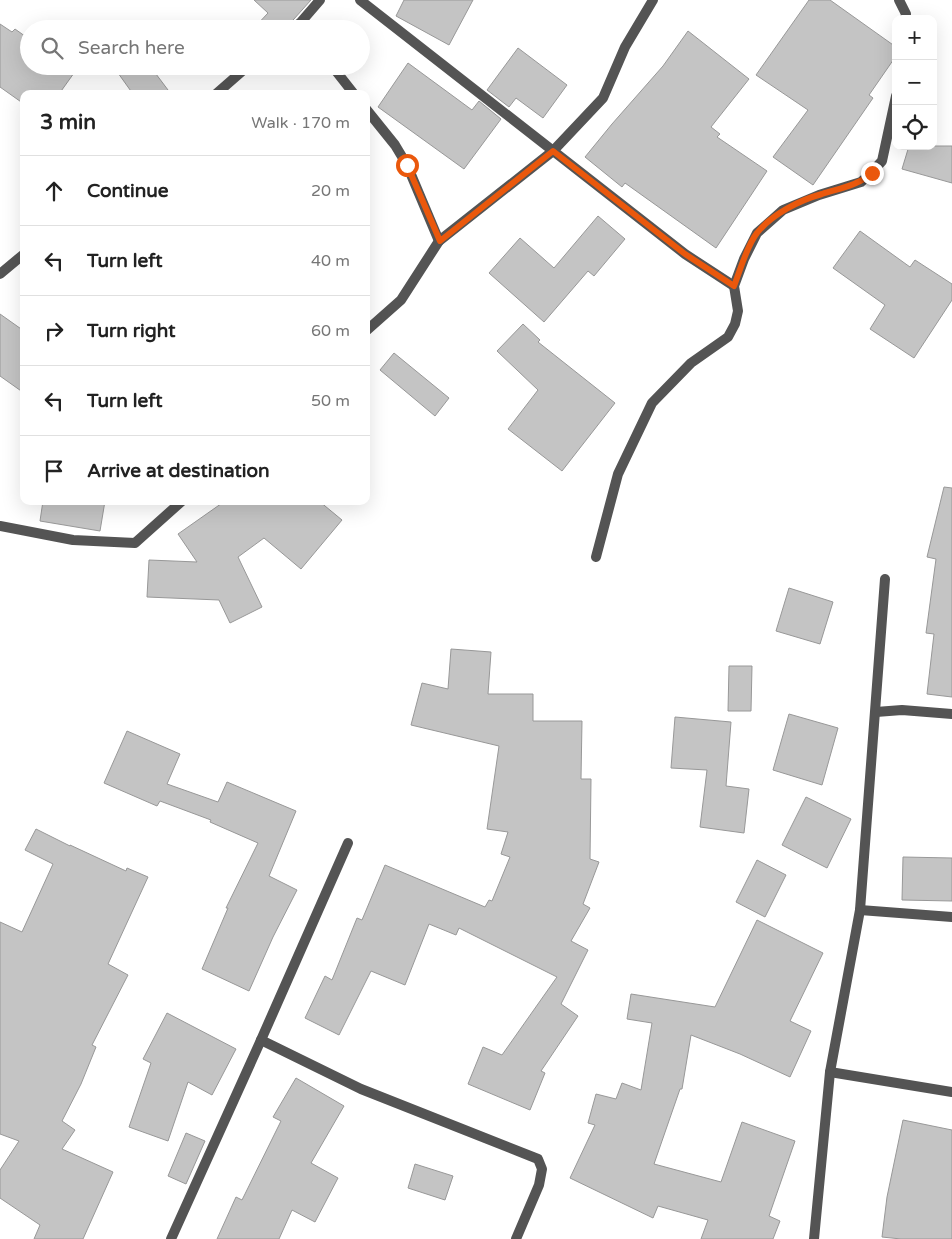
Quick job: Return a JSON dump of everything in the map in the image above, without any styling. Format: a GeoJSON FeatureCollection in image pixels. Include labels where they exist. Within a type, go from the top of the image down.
{"type":"FeatureCollection","features":[{"type":"Feature","properties":{"kind":"street"},"geometry":{"type":"LineString","coordinates":[[305,20],[320,0]]}},
{"type":"Feature","properties":{"kind":"street"},"geometry":{"type":"LineString","coordinates":[[360,0],[685,254],[734,286]]}},
{"type":"Feature","properties":{"kind":"street"},"geometry":{"type":"LineString","coordinates":[[370,327],[401,300],[440,241],[553,151],[603,98],[625,47],[653,0]]}},
{"type":"Feature","properties":{"kind":"street"},"geometry":{"type":"LineString","coordinates":[[899,0],[906,15]]}},
{"type":"Feature","properties":{"kind":"street"},"geometry":{"type":"LineString","coordinates":[[221,90],[238,75]]}},
{"type":"Feature","properties":{"kind":"street"},"geometry":{"type":"LineString","coordinates":[[339,75],[351,90]]}},
{"type":"Feature","properties":{"kind":"street"},"geometry":{"type":"LineString","coordinates":[[596,557],[618,474],[652,403],[691,363],[728,337],[735,324],[738,311],[734,286],[744,259],[757,233],[783,210],[819,195],[861,182],[872,173],[882,161],[894,105]]}},
{"type":"Feature","properties":{"kind":"street"},"geometry":{"type":"LineString","coordinates":[[370,114],[395,145],[407,165],[440,241]]}},
{"type":"Feature","properties":{"kind":"street"},"geometry":{"type":"LineString","coordinates":[[0,274],[20,257]]}},
{"type":"Feature","properties":{"kind":"street"},"geometry":{"type":"LineString","coordinates":[[0,526],[72,540],[135,543],[178,505]]}},
{"type":"Feature","properties":{"kind":"street"},"geometry":{"type":"LineString","coordinates":[[814,1239],[830,1072],[860,910],[885,580]]}},
{"type":"Feature","properties":{"kind":"street"},"geometry":{"type":"LineString","coordinates":[[876,712],[902,710],[952,714]]}},
{"type":"Feature","properties":{"kind":"street"},"geometry":{"type":"LineString","coordinates":[[171,1239],[348,843]]}},
{"type":"Feature","properties":{"kind":"street"},"geometry":{"type":"LineString","coordinates":[[860,910],[952,918]]}},
{"type":"Feature","properties":{"kind":"street"},"geometry":{"type":"LineString","coordinates":[[261,1040],[361,1089],[538,1159],[542,1169],[539,1185],[516,1239]]}},
{"type":"Feature","properties":{"kind":"street"},"geometry":{"type":"LineString","coordinates":[[830,1072],[952,1092]]}},
{"type":"Feature","properties":{"kind":"building"},"geometry":{"type":"Polygon","coordinates":[[[254,0],[311,0],[293,20],[261,20],[268,13],[254,0]]]}},
{"type":"Feature","properties":{"kind":"building"},"geometry":{"type":"Polygon","coordinates":[[[404,0],[473,0],[449,45],[396,16],[404,0]]]}},
{"type":"Feature","properties":{"kind":"building"},"geometry":{"type":"Polygon","coordinates":[[[809,0],[830,0],[892,44],[892,62],[869,95],[873,98],[813,185],[773,157],[808,110],[756,75],[809,0]]]}},
{"type":"Feature","properties":{"kind":"building"},"geometry":{"type":"Polygon","coordinates":[[[0,24],[12,32],[15,29],[20,33],[20,75],[73,75],[62,90],[20,90],[20,101],[0,87],[0,24]]]}},
{"type":"Feature","properties":{"kind":"building"},"geometry":{"type":"Polygon","coordinates":[[[688,31],[749,79],[711,127],[720,134],[717,137],[767,171],[716,248],[625,183],[622,187],[585,157],[663,66],[688,31]]]}},
{"type":"Feature","properties":{"kind":"building"},"geometry":{"type":"Polygon","coordinates":[[[518,48],[567,85],[543,118],[516,98],[509,107],[487,90],[518,48]]]}},
{"type":"Feature","properties":{"kind":"building"},"geometry":{"type":"Polygon","coordinates":[[[408,63],[472,110],[479,101],[501,119],[464,169],[378,107],[408,63]]]}},
{"type":"Feature","properties":{"kind":"building"},"geometry":{"type":"Polygon","coordinates":[[[119,75],[157,75],[168,90],[130,90],[119,75]]]}},
{"type":"Feature","properties":{"kind":"building"},"geometry":{"type":"Polygon","coordinates":[[[937,146],[952,146],[952,183],[902,169],[908,150],[937,150],[937,146]]]}},
{"type":"Feature","properties":{"kind":"building"},"geometry":{"type":"Polygon","coordinates":[[[598,216],[625,239],[594,276],[588,271],[544,322],[489,273],[520,238],[554,268],[598,216]]]}},
{"type":"Feature","properties":{"kind":"building"},"geometry":{"type":"Polygon","coordinates":[[[860,231],[910,267],[915,260],[952,284],[952,300],[914,358],[870,329],[885,305],[833,268],[860,231]]]}},
{"type":"Feature","properties":{"kind":"building"},"geometry":{"type":"Polygon","coordinates":[[[0,314],[20,328],[20,390],[0,376],[0,314]]]}},
{"type":"Feature","properties":{"kind":"building"},"geometry":{"type":"Polygon","coordinates":[[[523,324],[540,340],[538,342],[615,403],[562,471],[508,429],[538,390],[497,351],[523,324]]]}},
{"type":"Feature","properties":{"kind":"building"},"geometry":{"type":"Polygon","coordinates":[[[394,353],[449,398],[435,416],[380,370],[394,353]]]}},
{"type":"Feature","properties":{"kind":"building"},"geometry":{"type":"Polygon","coordinates":[[[944,487],[952,488],[952,697],[927,694],[934,634],[926,633],[936,559],[927,557],[944,487]]]}},
{"type":"Feature","properties":{"kind":"building"},"geometry":{"type":"Polygon","coordinates":[[[42,505],[104,505],[100,531],[40,521],[42,505]]]}},
{"type":"Feature","properties":{"kind":"building"},"geometry":{"type":"Polygon","coordinates":[[[219,505],[324,505],[342,520],[301,569],[264,538],[238,557],[262,607],[230,623],[219,600],[147,597],[149,560],[197,562],[178,534],[219,505]]]}},
{"type":"Feature","properties":{"kind":"building"},"geometry":{"type":"Polygon","coordinates":[[[789,588],[833,602],[820,644],[776,631],[789,588]]]}},
{"type":"Feature","properties":{"kind":"building"},"geometry":{"type":"Polygon","coordinates":[[[451,649],[491,652],[488,694],[533,694],[533,721],[582,721],[581,779],[591,779],[590,859],[599,862],[583,904],[590,908],[571,941],[588,950],[561,1004],[578,1016],[541,1071],[545,1073],[530,1110],[468,1084],[483,1047],[502,1055],[557,977],[459,928],[456,935],[429,924],[405,985],[371,971],[339,1035],[305,1018],[325,976],[332,980],[357,918],[362,920],[385,865],[485,907],[489,900],[492,901],[510,857],[501,854],[508,832],[487,829],[499,746],[411,725],[422,683],[448,689],[451,649]]]}},
{"type":"Feature","properties":{"kind":"building"},"geometry":{"type":"Polygon","coordinates":[[[729,666],[752,666],[751,711],[728,711],[729,666]]]}},
{"type":"Feature","properties":{"kind":"building"},"geometry":{"type":"Polygon","coordinates":[[[789,714],[838,728],[822,785],[773,770],[789,714]]]}},
{"type":"Feature","properties":{"kind":"building"},"geometry":{"type":"Polygon","coordinates":[[[675,717],[731,722],[726,786],[749,789],[744,833],[700,827],[707,770],[671,768],[675,717]]]}},
{"type":"Feature","properties":{"kind":"building"},"geometry":{"type":"Polygon","coordinates":[[[127,731],[180,754],[167,784],[218,802],[227,782],[296,811],[269,876],[297,890],[273,937],[249,991],[202,969],[228,908],[226,908],[258,843],[210,822],[211,820],[160,801],[157,806],[104,783],[127,731]]]}},
{"type":"Feature","properties":{"kind":"building"},"geometry":{"type":"Polygon","coordinates":[[[806,797],[851,819],[827,868],[782,845],[806,797]]]}},
{"type":"Feature","properties":{"kind":"building"},"geometry":{"type":"Polygon","coordinates":[[[36,829],[126,871],[127,868],[148,877],[108,964],[128,975],[92,1045],[96,1047],[81,1084],[62,1121],[75,1130],[62,1149],[113,1172],[83,1239],[34,1239],[40,1225],[0,1198],[0,1170],[19,1141],[0,1134],[0,922],[22,932],[53,864],[25,850],[36,829]]]}},
{"type":"Feature","properties":{"kind":"building"},"geometry":{"type":"Polygon","coordinates":[[[903,857],[952,858],[952,901],[902,900],[903,857]]]}},
{"type":"Feature","properties":{"kind":"building"},"geometry":{"type":"Polygon","coordinates":[[[757,860],[786,875],[765,917],[736,902],[757,860]]]}},
{"type":"Feature","properties":{"kind":"building"},"geometry":{"type":"Polygon","coordinates":[[[757,920],[823,953],[790,1021],[811,1031],[790,1077],[740,1054],[691,1035],[682,1089],[680,1089],[654,1164],[721,1182],[742,1122],[795,1141],[769,1216],[780,1221],[773,1239],[701,1239],[708,1220],[658,1206],[653,1218],[570,1178],[595,1125],[588,1123],[596,1094],[616,1099],[622,1083],[641,1090],[652,1023],[627,1019],[631,994],[715,1007],[757,920]]]}},
{"type":"Feature","properties":{"kind":"building"},"geometry":{"type":"Polygon","coordinates":[[[167,1013],[236,1049],[212,1095],[188,1082],[168,1141],[129,1127],[151,1063],[143,1059],[167,1013]]]}},
{"type":"Feature","properties":{"kind":"building"},"geometry":{"type":"Polygon","coordinates":[[[296,1078],[344,1106],[311,1163],[338,1178],[315,1222],[292,1210],[279,1239],[217,1239],[236,1197],[242,1200],[281,1121],[273,1117],[296,1078]]]}},
{"type":"Feature","properties":{"kind":"building"},"geometry":{"type":"Polygon","coordinates":[[[903,1120],[952,1130],[952,1239],[882,1237],[887,1197],[903,1120]]]}},
{"type":"Feature","properties":{"kind":"building"},"geometry":{"type":"Polygon","coordinates":[[[186,1133],[205,1141],[186,1184],[168,1176],[186,1133]]]}},
{"type":"Feature","properties":{"kind":"building"},"geometry":{"type":"Polygon","coordinates":[[[415,1164],[453,1176],[445,1200],[408,1188],[415,1164]]]}},
{"type":"Feature","properties":{"kind":"route"},"geometry":{"type":"LineString","coordinates":[[407,165],[440,241],[553,151],[685,254],[734,286],[744,259],[757,233],[783,210],[819,195],[861,182],[872,173]]}}]}
